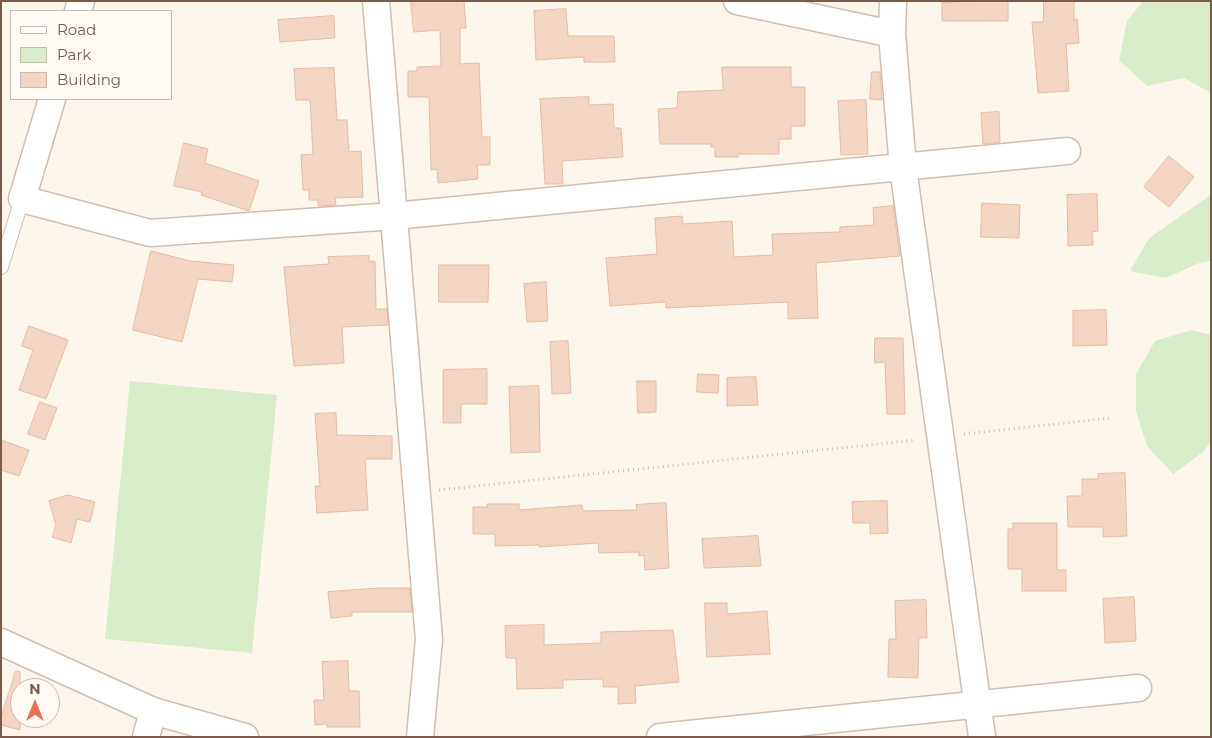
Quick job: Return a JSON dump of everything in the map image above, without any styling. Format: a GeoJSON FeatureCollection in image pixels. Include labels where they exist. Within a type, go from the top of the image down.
{"type":"FeatureCollection","features":[{"type":"Feature","properties":{"kind":"street"},"geometry":{"type":"LineString","coordinates":[[376,1],[428,639],[420,737]]}},
{"type":"Feature","properties":{"kind":"street"},"geometry":{"type":"LineString","coordinates":[[737,1],[892,34]]}},
{"type":"Feature","properties":{"kind":"street"},"geometry":{"type":"LineString","coordinates":[[893,1],[892,34],[903,168],[980,704],[982,737]]}},
{"type":"Feature","properties":{"kind":"street"},"geometry":{"type":"LineString","coordinates":[[52,100],[22,199],[150,234],[394,216],[1067,151]]}},
{"type":"Feature","properties":{"kind":"street"},"geometry":{"type":"LineString","coordinates":[[1,642],[153,711],[245,737]]}},
{"type":"Feature","properties":{"kind":"street"},"geometry":{"type":"LineString","coordinates":[[660,737],[1138,688]]}},
{"type":"Feature","properties":{"kind":"street"},"geometry":{"type":"LineString","coordinates":[[146,737],[153,711]]}},
{"type":"Feature","properties":{"kind":"lane"},"geometry":{"type":"LineString","coordinates":[[1,267],[22,199]]}},
{"type":"Feature","properties":{"kind":"path"},"geometry":{"type":"LineString","coordinates":[[416,493],[1111,418]]}},
{"type":"Feature","properties":{"kind":"green space"},"geometry":{"type":"Polygon","coordinates":[[[1143,1],[1211,1],[1211,93],[1184,78],[1147,86],[1119,60],[1127,21],[1143,1]]]}},
{"type":"Feature","properties":{"kind":"green space"},"geometry":{"type":"Polygon","coordinates":[[[1211,195],[1211,261],[1199,263],[1166,278],[1130,271],[1149,238],[1211,195]]]}},
{"type":"Feature","properties":{"kind":"green space"},"geometry":{"type":"Polygon","coordinates":[[[1192,330],[1211,335],[1211,441],[1203,452],[1173,474],[1147,446],[1136,411],[1136,374],[1155,341],[1192,330]]]}},
{"type":"Feature","properties":{"kind":"green space"},"geometry":{"type":"Polygon","coordinates":[[[130,381],[277,395],[252,653],[105,639],[130,381]]]}},
{"type":"Feature","properties":{"kind":"building"},"geometry":{"type":"Polygon","coordinates":[[[411,1],[464,1],[466,28],[460,28],[460,64],[479,63],[482,137],[490,137],[490,165],[477,165],[478,179],[438,183],[437,169],[431,170],[429,97],[408,97],[408,71],[417,71],[417,67],[441,66],[440,30],[414,32],[411,1]]]}},
{"type":"Feature","properties":{"kind":"building"},"geometry":{"type":"Polygon","coordinates":[[[1008,1],[1008,21],[942,21],[942,3],[1008,1]]]}},
{"type":"Feature","properties":{"kind":"building"},"geometry":{"type":"Polygon","coordinates":[[[1044,1],[1074,1],[1074,20],[1077,19],[1079,43],[1066,44],[1069,91],[1038,93],[1032,22],[1043,22],[1044,1]]]}},
{"type":"Feature","properties":{"kind":"building"},"geometry":{"type":"Polygon","coordinates":[[[566,9],[568,36],[614,36],[615,62],[584,62],[584,57],[536,60],[534,11],[566,9]]]}},
{"type":"Feature","properties":{"kind":"building"},"geometry":{"type":"Polygon","coordinates":[[[334,16],[335,38],[280,42],[278,20],[334,16]]]}},
{"type":"Feature","properties":{"kind":"building"},"geometry":{"type":"Polygon","coordinates":[[[722,67],[791,67],[791,87],[805,87],[805,126],[791,126],[791,139],[779,139],[779,154],[738,154],[738,157],[715,157],[715,147],[711,147],[711,144],[660,144],[658,109],[677,108],[678,92],[723,90],[722,67]]]}},
{"type":"Feature","properties":{"kind":"building"},"geometry":{"type":"Polygon","coordinates":[[[334,68],[337,120],[347,120],[349,152],[361,151],[363,197],[335,198],[336,205],[318,206],[318,200],[309,200],[309,190],[303,190],[301,155],[313,154],[310,100],[296,100],[294,69],[334,68]]]}},
{"type":"Feature","properties":{"kind":"building"},"geometry":{"type":"Polygon","coordinates":[[[872,72],[880,72],[882,100],[870,99],[872,72]]]}},
{"type":"Feature","properties":{"kind":"building"},"geometry":{"type":"Polygon","coordinates":[[[589,97],[589,105],[613,104],[614,128],[621,128],[623,157],[562,161],[563,184],[545,184],[540,99],[589,97]]]}},
{"type":"Feature","properties":{"kind":"building"},"geometry":{"type":"Polygon","coordinates":[[[866,100],[868,154],[841,155],[838,101],[866,100]]]}},
{"type":"Feature","properties":{"kind":"building"},"geometry":{"type":"Polygon","coordinates":[[[999,112],[1000,142],[983,144],[981,113],[999,112]]]}},
{"type":"Feature","properties":{"kind":"building"},"geometry":{"type":"Polygon","coordinates":[[[184,143],[208,149],[205,163],[259,181],[249,211],[201,195],[202,192],[174,186],[184,143]]]}},
{"type":"Feature","properties":{"kind":"building"},"geometry":{"type":"Polygon","coordinates":[[[1169,156],[1194,177],[1169,207],[1144,187],[1169,156]]]}},
{"type":"Feature","properties":{"kind":"building"},"geometry":{"type":"Polygon","coordinates":[[[1097,194],[1098,231],[1092,232],[1093,245],[1068,246],[1067,195],[1097,194]]]}},
{"type":"Feature","properties":{"kind":"building"},"geometry":{"type":"Polygon","coordinates":[[[982,203],[1020,205],[1019,238],[981,237],[982,203]]]}},
{"type":"Feature","properties":{"kind":"building"},"geometry":{"type":"Polygon","coordinates":[[[893,206],[900,256],[816,263],[818,318],[788,319],[788,302],[666,308],[666,302],[610,306],[606,258],[657,254],[655,218],[682,216],[683,224],[732,221],[734,257],[773,255],[772,234],[840,232],[840,227],[874,225],[873,208],[893,206]]]}},
{"type":"Feature","properties":{"kind":"building"},"geometry":{"type":"Polygon","coordinates":[[[151,251],[190,261],[234,265],[232,282],[198,279],[182,342],[133,330],[151,251]]]}},
{"type":"Feature","properties":{"kind":"building"},"geometry":{"type":"Polygon","coordinates":[[[369,256],[369,262],[375,261],[376,309],[387,309],[388,325],[342,327],[344,363],[294,366],[284,267],[329,264],[328,257],[369,256]]]}},
{"type":"Feature","properties":{"kind":"building"},"geometry":{"type":"Polygon","coordinates":[[[439,265],[489,265],[488,302],[439,302],[439,265]]]}},
{"type":"Feature","properties":{"kind":"building"},"geometry":{"type":"Polygon","coordinates":[[[546,282],[548,321],[527,322],[524,284],[546,282]]]}},
{"type":"Feature","properties":{"kind":"building"},"geometry":{"type":"Polygon","coordinates":[[[1106,310],[1107,345],[1073,346],[1073,311],[1106,310]]]}},
{"type":"Feature","properties":{"kind":"building"},"geometry":{"type":"Polygon","coordinates":[[[29,326],[68,340],[46,399],[19,390],[33,350],[22,346],[29,326]]]}},
{"type":"Feature","properties":{"kind":"building"},"geometry":{"type":"Polygon","coordinates":[[[875,338],[903,338],[905,414],[887,414],[885,362],[875,363],[875,338]]]}},
{"type":"Feature","properties":{"kind":"building"},"geometry":{"type":"Polygon","coordinates":[[[568,341],[571,393],[552,394],[550,342],[568,341]]]}},
{"type":"Feature","properties":{"kind":"building"},"geometry":{"type":"Polygon","coordinates":[[[487,369],[487,404],[461,404],[461,423],[443,423],[443,370],[487,369]]]}},
{"type":"Feature","properties":{"kind":"building"},"geometry":{"type":"Polygon","coordinates":[[[698,374],[719,375],[718,393],[697,392],[698,374]]]}},
{"type":"Feature","properties":{"kind":"building"},"geometry":{"type":"Polygon","coordinates":[[[756,377],[758,405],[727,406],[727,378],[756,377]]]}},
{"type":"Feature","properties":{"kind":"building"},"geometry":{"type":"Polygon","coordinates":[[[637,381],[656,381],[656,412],[638,413],[637,381]]]}},
{"type":"Feature","properties":{"kind":"building"},"geometry":{"type":"Polygon","coordinates":[[[539,386],[540,452],[511,453],[509,387],[539,386]]]}},
{"type":"Feature","properties":{"kind":"building"},"geometry":{"type":"Polygon","coordinates":[[[40,402],[57,408],[45,440],[28,434],[40,402]]]}},
{"type":"Feature","properties":{"kind":"building"},"geometry":{"type":"Polygon","coordinates":[[[336,413],[337,435],[392,436],[392,459],[365,459],[368,510],[317,513],[315,486],[320,486],[315,414],[336,413]]]}},
{"type":"Feature","properties":{"kind":"building"},"geometry":{"type":"Polygon","coordinates":[[[1,440],[29,450],[19,476],[1,470],[1,440]]]}},
{"type":"Feature","properties":{"kind":"building"},"geometry":{"type":"Polygon","coordinates":[[[1125,473],[1127,536],[1103,537],[1103,527],[1068,527],[1067,496],[1082,496],[1082,479],[1098,479],[1098,474],[1125,473]]]}},
{"type":"Feature","properties":{"kind":"building"},"geometry":{"type":"Polygon","coordinates":[[[68,495],[95,502],[90,522],[77,519],[71,543],[52,537],[56,525],[49,501],[68,495]]]}},
{"type":"Feature","properties":{"kind":"building"},"geometry":{"type":"Polygon","coordinates":[[[887,501],[888,533],[870,534],[870,523],[853,523],[852,502],[887,501]]]}},
{"type":"Feature","properties":{"kind":"building"},"geometry":{"type":"Polygon","coordinates":[[[666,503],[669,568],[645,570],[644,555],[639,556],[639,552],[599,553],[598,543],[539,547],[539,545],[495,546],[495,534],[473,534],[473,507],[487,507],[487,504],[519,504],[519,510],[582,505],[583,511],[637,510],[636,505],[666,503]]]}},
{"type":"Feature","properties":{"kind":"building"},"geometry":{"type":"Polygon","coordinates":[[[1013,523],[1057,523],[1057,570],[1066,570],[1066,591],[1022,591],[1022,569],[1008,569],[1008,529],[1013,529],[1013,523]]]}},
{"type":"Feature","properties":{"kind":"building"},"geometry":{"type":"Polygon","coordinates":[[[758,536],[761,566],[704,568],[702,539],[758,536]]]}},
{"type":"Feature","properties":{"kind":"building"},"geometry":{"type":"Polygon","coordinates":[[[410,588],[412,612],[352,612],[352,616],[331,618],[328,592],[410,588]]]}},
{"type":"Feature","properties":{"kind":"building"},"geometry":{"type":"Polygon","coordinates":[[[1134,597],[1136,641],[1105,643],[1103,599],[1134,597]]]}},
{"type":"Feature","properties":{"kind":"building"},"geometry":{"type":"Polygon","coordinates":[[[926,600],[927,638],[919,638],[918,678],[888,677],[889,639],[896,639],[895,601],[926,600]]]}},
{"type":"Feature","properties":{"kind":"building"},"geometry":{"type":"Polygon","coordinates":[[[705,603],[727,603],[727,614],[767,611],[770,654],[707,657],[705,603]]]}},
{"type":"Feature","properties":{"kind":"building"},"geometry":{"type":"Polygon","coordinates":[[[544,625],[544,645],[601,643],[601,632],[673,630],[679,682],[635,686],[636,703],[618,704],[618,687],[603,687],[603,679],[563,680],[563,688],[517,689],[516,658],[506,658],[505,626],[544,625]]]}},
{"type":"Feature","properties":{"kind":"building"},"geometry":{"type":"Polygon","coordinates":[[[348,661],[349,691],[359,691],[360,727],[327,727],[327,724],[315,725],[314,700],[324,700],[322,662],[348,661]]]}},
{"type":"Feature","properties":{"kind":"building"},"geometry":{"type":"Polygon","coordinates":[[[16,671],[20,672],[20,678],[14,678],[16,671]]]}},
{"type":"Feature","properties":{"kind":"building"},"geometry":{"type":"Polygon","coordinates":[[[10,690],[10,727],[1,725],[1,718],[10,690]]]}}]}
